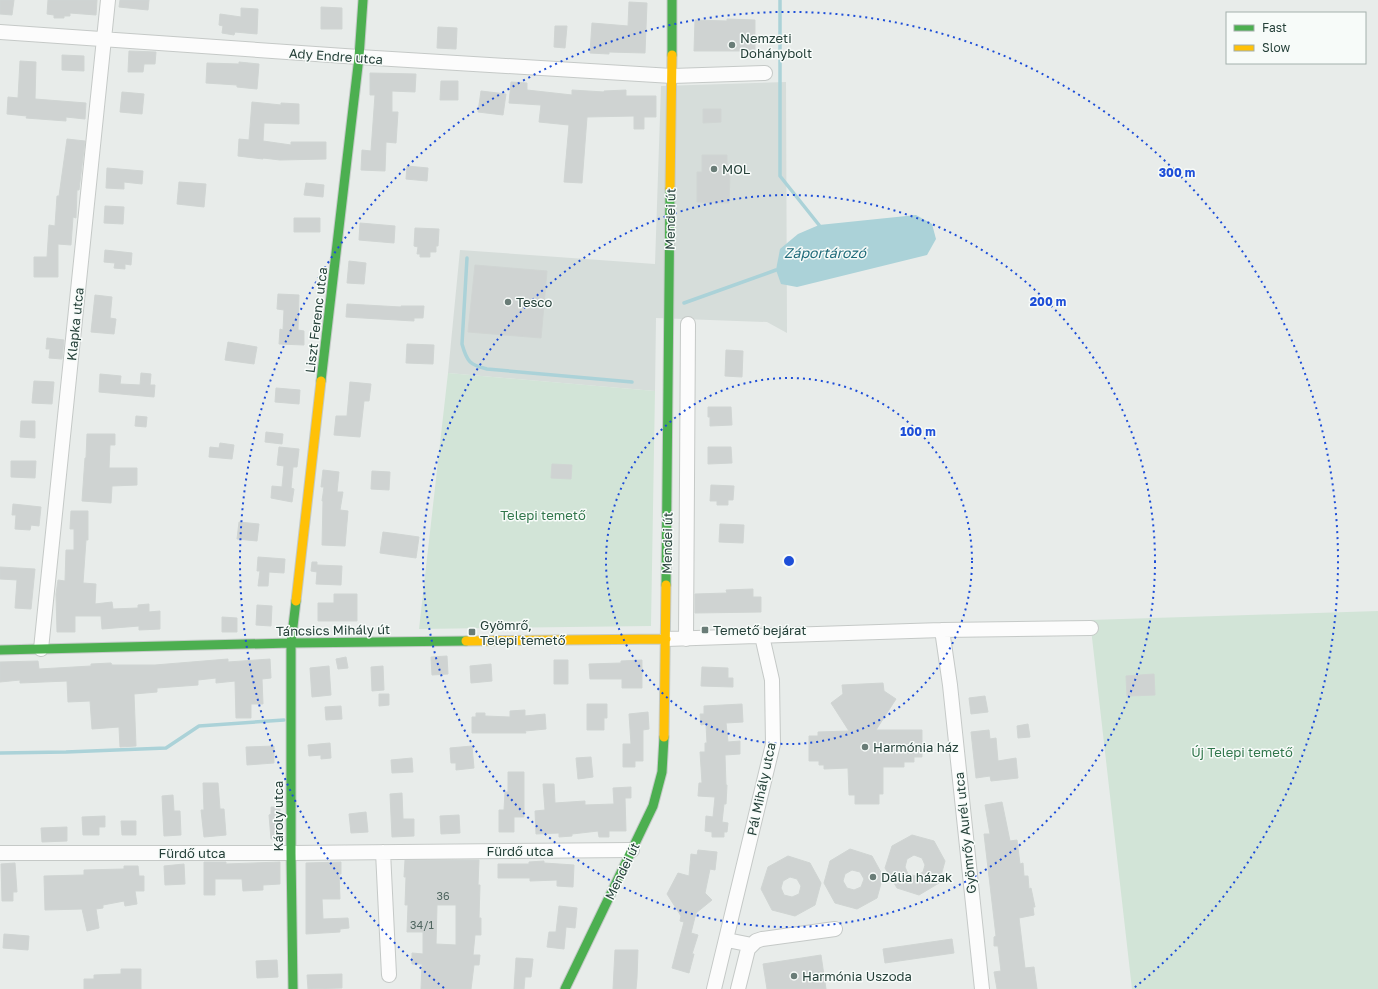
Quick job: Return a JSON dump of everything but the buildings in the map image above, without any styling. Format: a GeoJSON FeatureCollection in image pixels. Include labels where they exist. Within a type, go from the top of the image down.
{"type":"FeatureCollection","features":[{"type":"Feature","properties":{"kind":"street","name":"Klapka utca"},"geometry":{"type":"LineString","coordinates":[[41,649],[108,0]]}},
{"type":"Feature","properties":{"kind":"street","name":"Liszt Ferenc utca"},"geometry":{"type":"LineString","coordinates":[[292,644],[359,58],[363,0]]}},
{"type":"Feature","properties":{"kind":"street","name":"Mendei út"},"geometry":{"type":"LineString","coordinates":[[565,989],[653,806],[662,772],[665,723],[672,0]]}},
{"type":"Feature","properties":{"kind":"street","name":"Ady Endre utca"},"geometry":{"type":"LineString","coordinates":[[0,32],[359,58],[672,76]]}},
{"type":"Feature","properties":{"kind":"street"},"geometry":{"type":"LineString","coordinates":[[672,76],[765,73]]}},
{"type":"Feature","properties":{"kind":"street","name":"Mendei út"},"geometry":{"type":"LineString","coordinates":[[686,639],[688,324]]}},
{"type":"Feature","properties":{"kind":"street"},"geometry":{"type":"LineString","coordinates":[[666,639],[864,634],[942,630],[1091,628]]}},
{"type":"Feature","properties":{"kind":"street","name":"Gyömrőy Aurél utca"},"geometry":{"type":"LineString","coordinates":[[942,630],[950,685],[982,989]]}},
{"type":"Feature","properties":{"kind":"street","name":"Pál Mihály utca"},"geometry":{"type":"LineString","coordinates":[[714,989],[773,744],[772,680],[762,636]]}},
{"type":"Feature","properties":{"kind":"street","name":"Táncsics Mihály út"},"geometry":{"type":"LineString","coordinates":[[0,650],[666,639]]}},
{"type":"Feature","properties":{"kind":"street","name":"Károly utca"},"geometry":{"type":"LineString","coordinates":[[292,644],[291,853],[293,989]]}},
{"type":"Feature","properties":{"kind":"street","name":"Fürdő utca"},"geometry":{"type":"LineString","coordinates":[[0,853],[291,853],[632,850]]}},
{"type":"Feature","properties":{"kind":"street"},"geometry":{"type":"LineString","coordinates":[[383,852],[389,976]]}},
{"type":"Feature","properties":{"kind":"street"},"geometry":{"type":"LineString","coordinates":[[738,989],[748,949],[756,941],[835,929]]}},
{"type":"Feature","properties":{"kind":"street"},"geometry":{"type":"LineString","coordinates":[[726,940],[752,945]]}},
{"type":"Feature","properties":{"kind":"shaded area"},"geometry":{"type":"Polygon","coordinates":[[[786,82],[787,333],[767,322],[656,318],[655,391],[448,373],[460,250],[655,264],[661,86],[786,82]]]}},
{"type":"Feature","properties":{"kind":"green space","name":"Telepi temető"},"geometry":{"type":"Polygon","coordinates":[[[448,373],[655,391],[651,626],[419,629],[448,373]]]}},
{"type":"Feature","properties":{"kind":"green space","name":"Új Telepi temető"},"geometry":{"type":"Polygon","coordinates":[[[1378,611],[1378,989],[1132,989],[1090,620],[1378,611]]]}},
{"type":"Feature","properties":{"kind":"water","name":"Záportározó"},"geometry":{"type":"Polygon","coordinates":[[[916,215],[932,224],[936,239],[927,255],[797,287],[781,284],[776,270],[780,249],[798,234],[819,225],[916,215]]]}},
{"type":"Feature","properties":{"kind":"waterway"},"geometry":{"type":"LineString","coordinates":[[780,0],[780,176],[819,225]]}},
{"type":"Feature","properties":{"kind":"waterway"},"geometry":{"type":"LineString","coordinates":[[467,258],[462,344],[470,362],[487,369],[632,382]]}},
{"type":"Feature","properties":{"kind":"waterway"},"geometry":{"type":"LineString","coordinates":[[684,303],[776,270]]}},
{"type":"Feature","properties":{"kind":"waterway"},"geometry":{"type":"LineString","coordinates":[[0,753],[166,748],[199,726],[284,720]]}},
{"type":"Feature","properties":{"kind":"traffic: fast"},"geometry":{"type":"LineString","coordinates":[[321,381],[359,57],[363,0]]}},
{"type":"Feature","properties":{"kind":"traffic: fast"},"geometry":{"type":"LineString","coordinates":[[672,0],[672,55]]}},
{"type":"Feature","properties":{"kind":"traffic: fast"},"geometry":{"type":"LineString","coordinates":[[666,585],[670,189]]}},
{"type":"Feature","properties":{"kind":"traffic: fast"},"geometry":{"type":"LineString","coordinates":[[293,989],[291,853],[291,643],[296,601]]}},
{"type":"Feature","properties":{"kind":"traffic: fast"},"geometry":{"type":"LineString","coordinates":[[0,650],[291,643],[466,641]]}},
{"type":"Feature","properties":{"kind":"traffic: fast"},"geometry":{"type":"LineString","coordinates":[[565,989],[653,806],[662,772],[664,737]]}},
{"type":"Feature","properties":{"kind":"traffic: slow"},"geometry":{"type":"LineString","coordinates":[[670,189],[672,55]]}},
{"type":"Feature","properties":{"kind":"traffic: slow"},"geometry":{"type":"LineString","coordinates":[[296,601],[321,381]]}},
{"type":"Feature","properties":{"kind":"traffic: slow"},"geometry":{"type":"LineString","coordinates":[[664,737],[666,585]]}},
{"type":"Feature","properties":{"kind":"traffic: slow"},"geometry":{"type":"LineString","coordinates":[[466,641],[666,639]]}},
{"type":"Feature","properties":{"kind":"place","name":"Nemzeti Dohánybolt"},"geometry":{"type":"Point","coordinates":[732,45]}},
{"type":"Feature","properties":{"kind":"place","name":"MOL"},"geometry":{"type":"Point","coordinates":[714,169]}},
{"type":"Feature","properties":{"kind":"place","name":"Tesco"},"geometry":{"type":"Point","coordinates":[508,302]}},
{"type":"Feature","properties":{"kind":"place","name":"Temető bejárat"},"geometry":{"type":"Point","coordinates":[705,630]}},
{"type":"Feature","properties":{"kind":"place","name":"Gyömrő, Telepi temető"},"geometry":{"type":"Point","coordinates":[472,632]}},
{"type":"Feature","properties":{"kind":"place","name":"Harmónia ház"},"geometry":{"type":"Point","coordinates":[865,747]}},
{"type":"Feature","properties":{"kind":"place","name":"Dália házak"},"geometry":{"type":"Point","coordinates":[873,877]}},
{"type":"Feature","properties":{"kind":"place","name":"Harmónia Uszoda"},"geometry":{"type":"Point","coordinates":[794,976]}}]}
